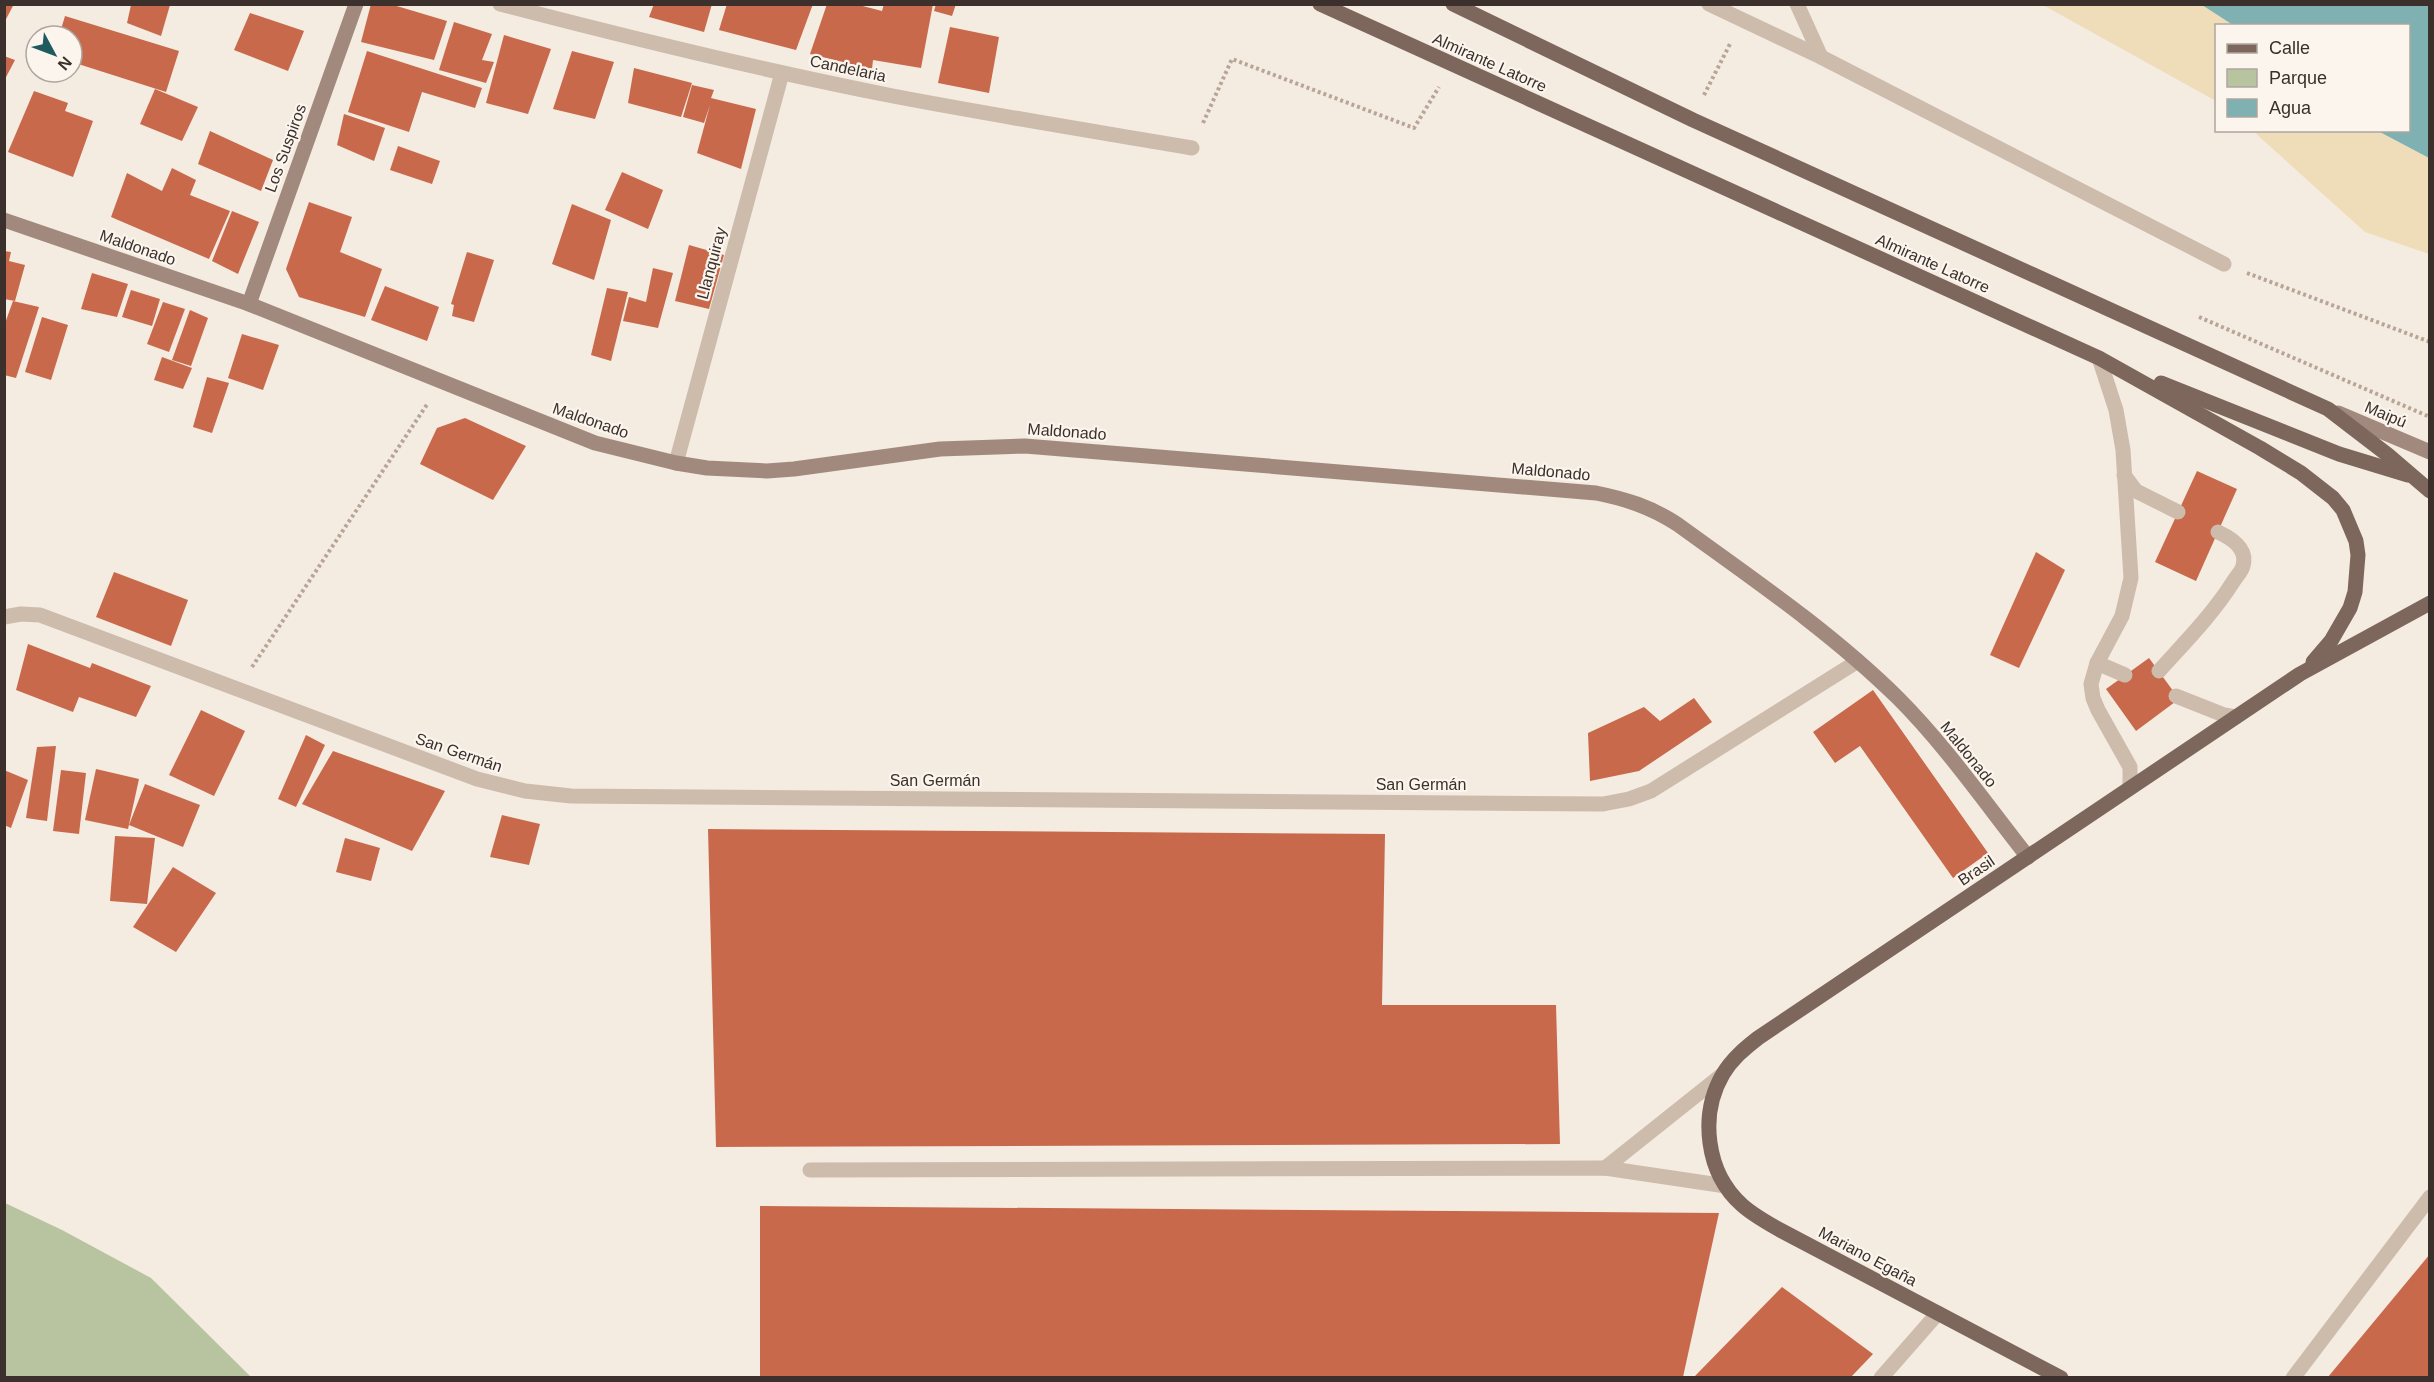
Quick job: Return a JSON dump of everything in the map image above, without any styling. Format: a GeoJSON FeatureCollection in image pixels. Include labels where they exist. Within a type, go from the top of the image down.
{"type":"FeatureCollection","features":[{"type":"Feature","properties":{"kind":"main road","name":"Almirante Latorre"},"geometry":{"type":"LineString","coordinates":[[1320,4],[2099,358],[2276,458],[2317,484],[2343,510],[2356,541],[2358,555],[2355,592],[2342,625],[2318,658],[2300,674]]}},
{"type":"Feature","properties":{"kind":"main road","name":"Almirante Latorre"},"geometry":{"type":"LineString","coordinates":[[1453,4],[1693,120],[2328,409],[2430,491]]}},
{"type":"Feature","properties":{"kind":"main road"},"geometry":{"type":"LineString","coordinates":[[2099,358],[2339,454],[2414,477]]}},
{"type":"Feature","properties":{"kind":"main road"},"geometry":{"type":"LineString","coordinates":[[2300,674],[2430,603]]}},
{"type":"Feature","properties":{"kind":"main road","name":"Brasil"},"geometry":{"type":"LineString","coordinates":[[1709,1123],[1713,1098],[1723,1074],[1738,1054],[1758,1038],[2300,674]]}},
{"type":"Feature","properties":{"kind":"main road","name":"Mariano Egaña"},"geometry":{"type":"LineString","coordinates":[[1709,1123],[1710,1145],[1716,1167],[1726,1186],[1740,1204],[1758,1218],[2061,1377]]}},
{"type":"Feature","properties":{"kind":"street","name":"Los Suspiros"},"geometry":{"type":"LineString","coordinates":[[249,304],[356,4]]}},
{"type":"Feature","properties":{"kind":"street","name":"Candelaria"},"geometry":{"type":"LineString","coordinates":[[500,4],[637,40],[782,73],[904,98],[1192,148]]}},
{"type":"Feature","properties":{"kind":"street"},"geometry":{"type":"LineString","coordinates":[[1709,4],[1821,57],[2224,264]]}},
{"type":"Feature","properties":{"kind":"street"},"geometry":{"type":"LineString","coordinates":[[1797,4],[1821,57]]}},
{"type":"Feature","properties":{"kind":"street","name":"Llanquiray"},"geometry":{"type":"LineString","coordinates":[[676,463],[782,73]]}},
{"type":"Feature","properties":{"kind":"street","name":"Maldonado"},"geometry":{"type":"LineString","coordinates":[[4,220],[249,304],[595,443],[676,463],[708,468],[794,470],[940,449],[1025,446],[1608,495],[1642,505],[1677,524],[1817,627],[1858,661],[1899,699],[1931,735],[2028,856]]}},
{"type":"Feature","properties":{"kind":"street"},"geometry":{"type":"LineString","coordinates":[[2099,358],[2116,410],[2123,450],[2131,579],[2121,616],[2114,634],[2097,663],[2091,684],[2093,698],[2130,767],[2130,788]]}},
{"type":"Feature","properties":{"kind":"street","name":"Maipú"},"geometry":{"type":"LineString","coordinates":[[2328,409],[2430,452]]}},
{"type":"Feature","properties":{"kind":"street"},"geometry":{"type":"LineString","coordinates":[[2124,475],[2136,491],[2178,512]]}},
{"type":"Feature","properties":{"kind":"street"},"geometry":{"type":"LineString","coordinates":[[2414,477],[2430,481]]}},
{"type":"Feature","properties":{"kind":"street"},"geometry":{"type":"LineString","coordinates":[[2158,671],[2216,609],[2243,566],[2242,550],[2238,544],[2234,539],[2218,532]]}},
{"type":"Feature","properties":{"kind":"street","name":"San Germán"},"geometry":{"type":"LineString","coordinates":[[4,616],[39,615],[477,779],[517,790],[548,794],[1603,804],[1629,799],[1659,787],[1858,661]]}},
{"type":"Feature","properties":{"kind":"street"},"geometry":{"type":"LineString","coordinates":[[2097,663],[2125,675]]}},
{"type":"Feature","properties":{"kind":"street"},"geometry":{"type":"LineString","coordinates":[[2176,696],[2224,715],[2236,717]]}},
{"type":"Feature","properties":{"kind":"street"},"geometry":{"type":"LineString","coordinates":[[1605,1168],[1723,1074]]}},
{"type":"Feature","properties":{"kind":"street"},"geometry":{"type":"LineString","coordinates":[[810,1170],[1605,1168],[1726,1186]]}},
{"type":"Feature","properties":{"kind":"street"},"geometry":{"type":"LineString","coordinates":[[2293,1377],[2430,1197]]}},
{"type":"Feature","properties":{"kind":"street"},"geometry":{"type":"LineString","coordinates":[[1881,1377],[1938,1313]]}},
{"type":"Feature","properties":{"kind":"path"},"geometry":{"type":"LineString","coordinates":[[1704,95],[1742,21]]}},
{"type":"Feature","properties":{"kind":"path"},"geometry":{"type":"LineString","coordinates":[[1202,127],[1232,59],[1414,128],[1452,65]]}},
{"type":"Feature","properties":{"kind":"path"},"geometry":{"type":"LineString","coordinates":[[2224,264],[2430,342]]}},
{"type":"Feature","properties":{"kind":"path"},"geometry":{"type":"LineString","coordinates":[[237,690],[442,382]]}},
{"type":"Feature","properties":{"kind":"green space"},"geometry":{"type":"Polygon","coordinates":[[[5,1203],[62,1230],[151,1278],[251,1377],[5,1377],[5,1203]]]}},
{"type":"Feature","properties":{"kind":"sand"},"geometry":{"type":"Polygon","coordinates":[[[2043,5],[2202,5],[2231,24],[2215,24],[2215,100],[2043,5]]]}},
{"type":"Feature","properties":{"kind":"sand"},"geometry":{"type":"Polygon","coordinates":[[[2254,132],[2380,132],[2429,158],[2429,254],[2365,232],[2254,132]]]}},
{"type":"Feature","properties":{"kind":"water"},"geometry":{"type":"Polygon","coordinates":[[[2202,5],[2429,5],[2429,158],[2380,132],[2410,132],[2410,24],[2231,24],[2202,5]]]}},
{"type":"Feature","properties":{"kind":"building"},"geometry":{"type":"Polygon","coordinates":[[[4,4],[14,4],[4,23],[4,4]]]}},
{"type":"Feature","properties":{"kind":"building"},"geometry":{"type":"Polygon","coordinates":[[[371,4],[390,4],[447,21],[434,60],[361,42],[371,4]]]}},
{"type":"Feature","properties":{"kind":"building"},"geometry":{"type":"Polygon","coordinates":[[[654,4],[712,4],[704,32],[649,17],[654,4]]]}},
{"type":"Feature","properties":{"kind":"building"},"geometry":{"type":"Polygon","coordinates":[[[727,4],[813,4],[796,50],[719,30],[727,4]]]}},
{"type":"Feature","properties":{"kind":"building"},"geometry":{"type":"Polygon","coordinates":[[[827,4],[855,4],[882,11],[884,4],[933,4],[921,68],[873,60],[872,69],[810,54],[827,4]]]}},
{"type":"Feature","properties":{"kind":"building"},"geometry":{"type":"Polygon","coordinates":[[[936,4],[956,4],[952,16],[934,11],[936,4]]]}},
{"type":"Feature","properties":{"kind":"building"},"geometry":{"type":"Polygon","coordinates":[[[131,5],[170,5],[161,36],[127,23],[131,5]]]}},
{"type":"Feature","properties":{"kind":"building"},"geometry":{"type":"Polygon","coordinates":[[[250,13],[304,31],[288,71],[234,50],[250,13]]]}},
{"type":"Feature","properties":{"kind":"building"},"geometry":{"type":"Polygon","coordinates":[[[65,16],[179,51],[166,92],[84,66],[84,24],[63,24],[65,16]]]}},
{"type":"Feature","properties":{"kind":"building"},"geometry":{"type":"Polygon","coordinates":[[[454,22],[492,34],[482,60],[494,62],[486,83],[439,70],[454,22]]]}},
{"type":"Feature","properties":{"kind":"building"},"geometry":{"type":"Polygon","coordinates":[[[950,27],[999,37],[989,93],[938,83],[950,27]]]}},
{"type":"Feature","properties":{"kind":"building"},"geometry":{"type":"Polygon","coordinates":[[[504,35],[551,49],[528,114],[486,103],[504,35]]]}},
{"type":"Feature","properties":{"kind":"building"},"geometry":{"type":"Polygon","coordinates":[[[367,51],[482,88],[475,108],[422,92],[409,132],[348,112],[367,51]]]}},
{"type":"Feature","properties":{"kind":"building"},"geometry":{"type":"Polygon","coordinates":[[[572,51],[614,62],[595,119],[553,109],[572,51]]]}},
{"type":"Feature","properties":{"kind":"building"},"geometry":{"type":"Polygon","coordinates":[[[4,56],[15,60],[4,81],[4,56]]]}},
{"type":"Feature","properties":{"kind":"building"},"geometry":{"type":"Polygon","coordinates":[[[634,68],[692,83],[681,117],[628,103],[634,68]]]}},
{"type":"Feature","properties":{"kind":"building"},"geometry":{"type":"Polygon","coordinates":[[[692,85],[714,90],[711,98],[756,109],[741,169],[697,153],[710,105],[704,123],[683,117],[692,85]]]}},
{"type":"Feature","properties":{"kind":"building"},"geometry":{"type":"Polygon","coordinates":[[[155,89],[198,107],[182,141],[140,124],[155,89]]]}},
{"type":"Feature","properties":{"kind":"building"},"geometry":{"type":"Polygon","coordinates":[[[34,91],[68,103],[65,111],[93,121],[73,177],[8,152],[34,91]]]}},
{"type":"Feature","properties":{"kind":"building"},"geometry":{"type":"Polygon","coordinates":[[[344,114],[385,128],[374,161],[337,145],[344,114]]]}},
{"type":"Feature","properties":{"kind":"building"},"geometry":{"type":"Polygon","coordinates":[[[210,131],[273,160],[261,191],[198,164],[210,131]]]}},
{"type":"Feature","properties":{"kind":"building"},"geometry":{"type":"Polygon","coordinates":[[[398,146],[440,161],[432,184],[390,170],[398,146]]]}},
{"type":"Feature","properties":{"kind":"building"},"geometry":{"type":"Polygon","coordinates":[[[172,168],[196,180],[190,195],[230,211],[209,259],[111,217],[127,173],[162,191],[172,168]]]}},
{"type":"Feature","properties":{"kind":"building"},"geometry":{"type":"Polygon","coordinates":[[[622,172],[663,190],[648,229],[605,210],[622,172]]]}},
{"type":"Feature","properties":{"kind":"building"},"geometry":{"type":"Polygon","coordinates":[[[309,202],[352,217],[340,252],[382,269],[365,317],[299,297],[286,269],[309,202]]]}},
{"type":"Feature","properties":{"kind":"building"},"geometry":{"type":"Polygon","coordinates":[[[572,204],[611,220],[594,280],[552,264],[572,204]]]}},
{"type":"Feature","properties":{"kind":"building"},"geometry":{"type":"Polygon","coordinates":[[[232,211],[259,222],[238,274],[212,261],[232,211]]]}},
{"type":"Feature","properties":{"kind":"building"},"geometry":{"type":"Polygon","coordinates":[[[689,245],[724,255],[709,309],[675,301],[689,245]]]}},
{"type":"Feature","properties":{"kind":"building"},"geometry":{"type":"Polygon","coordinates":[[[4,251],[11,252],[9,261],[25,265],[15,301],[4,299],[4,251]]]}},
{"type":"Feature","properties":{"kind":"building"},"geometry":{"type":"Polygon","coordinates":[[[467,252],[494,260],[474,322],[452,316],[454,305],[451,304],[467,252]]]}},
{"type":"Feature","properties":{"kind":"building"},"geometry":{"type":"Polygon","coordinates":[[[653,268],[673,273],[658,328],[623,321],[629,297],[646,302],[653,268]]]}},
{"type":"Feature","properties":{"kind":"building"},"geometry":{"type":"Polygon","coordinates":[[[92,273],[128,284],[117,317],[81,309],[92,273]]]}},
{"type":"Feature","properties":{"kind":"building"},"geometry":{"type":"Polygon","coordinates":[[[385,286],[439,307],[427,341],[371,320],[385,286]]]}},
{"type":"Feature","properties":{"kind":"building"},"geometry":{"type":"Polygon","coordinates":[[[607,288],[628,292],[611,361],[591,355],[607,288]]]}},
{"type":"Feature","properties":{"kind":"building"},"geometry":{"type":"Polygon","coordinates":[[[131,290],[160,299],[152,326],[122,317],[131,290]]]}},
{"type":"Feature","properties":{"kind":"building"},"geometry":{"type":"Polygon","coordinates":[[[13,301],[39,307],[16,378],[4,375],[4,326],[13,301]]]}},
{"type":"Feature","properties":{"kind":"building"},"geometry":{"type":"Polygon","coordinates":[[[163,302],[185,309],[169,352],[147,344],[163,302]]]}},
{"type":"Feature","properties":{"kind":"building"},"geometry":{"type":"Polygon","coordinates":[[[190,310],[208,318],[191,366],[172,360],[190,310]]]}},
{"type":"Feature","properties":{"kind":"building"},"geometry":{"type":"Polygon","coordinates":[[[42,317],[68,325],[51,380],[25,372],[42,317]]]}},
{"type":"Feature","properties":{"kind":"building"},"geometry":{"type":"Polygon","coordinates":[[[242,334],[279,345],[263,390],[228,378],[242,334]]]}},
{"type":"Feature","properties":{"kind":"building"},"geometry":{"type":"Polygon","coordinates":[[[162,357],[192,368],[183,389],[154,380],[162,357]]]}},
{"type":"Feature","properties":{"kind":"building"},"geometry":{"type":"Polygon","coordinates":[[[207,377],[229,383],[212,433],[193,427],[207,377]]]}},
{"type":"Feature","properties":{"kind":"building"},"geometry":{"type":"Polygon","coordinates":[[[465,418],[526,446],[493,500],[420,464],[437,428],[465,418]]]}},
{"type":"Feature","properties":{"kind":"building"},"geometry":{"type":"Polygon","coordinates":[[[2197,471],[2237,489],[2196,581],[2155,562],[2197,471]]]}},
{"type":"Feature","properties":{"kind":"building"},"geometry":{"type":"Polygon","coordinates":[[[2036,552],[2065,570],[2019,668],[1990,655],[2036,552]]]}},
{"type":"Feature","properties":{"kind":"building"},"geometry":{"type":"Polygon","coordinates":[[[114,572],[188,600],[171,646],[96,617],[114,572]]]}},
{"type":"Feature","properties":{"kind":"building"},"geometry":{"type":"Polygon","coordinates":[[[28,644],[90,668],[92,663],[151,686],[136,717],[79,697],[73,712],[16,690],[28,644]]]}},
{"type":"Feature","properties":{"kind":"building"},"geometry":{"type":"Polygon","coordinates":[[[2149,658],[2179,699],[2136,731],[2106,689],[2149,658]]]}},
{"type":"Feature","properties":{"kind":"building"},"geometry":{"type":"Polygon","coordinates":[[[1873,690],[1988,853],[1953,878],[1860,746],[1835,763],[1813,732],[1873,690]]]}},
{"type":"Feature","properties":{"kind":"building"},"geometry":{"type":"Polygon","coordinates":[[[1694,698],[1712,722],[1639,771],[1590,781],[1588,733],[1644,707],[1660,721],[1694,698]]]}},
{"type":"Feature","properties":{"kind":"building"},"geometry":{"type":"Polygon","coordinates":[[[201,710],[245,731],[214,796],[169,775],[201,710]]]}},
{"type":"Feature","properties":{"kind":"building"},"geometry":{"type":"Polygon","coordinates":[[[306,735],[325,745],[296,807],[278,799],[306,735]]]}},
{"type":"Feature","properties":{"kind":"building"},"geometry":{"type":"Polygon","coordinates":[[[56,746],[47,821],[26,818],[37,747],[56,746]]]}},
{"type":"Feature","properties":{"kind":"building"},"geometry":{"type":"Polygon","coordinates":[[[333,751],[445,791],[412,851],[302,804],[333,751]]]}},
{"type":"Feature","properties":{"kind":"building"},"geometry":{"type":"Polygon","coordinates":[[[96,769],[139,779],[128,829],[85,820],[96,769]]]}},
{"type":"Feature","properties":{"kind":"building"},"geometry":{"type":"Polygon","coordinates":[[[4,770],[28,780],[11,828],[4,825],[4,770]]]}},
{"type":"Feature","properties":{"kind":"building"},"geometry":{"type":"Polygon","coordinates":[[[61,770],[86,773],[79,834],[53,831],[61,770]]]}},
{"type":"Feature","properties":{"kind":"building"},"geometry":{"type":"Polygon","coordinates":[[[145,784],[200,805],[183,847],[129,825],[145,784]]]}},
{"type":"Feature","properties":{"kind":"building"},"geometry":{"type":"Polygon","coordinates":[[[502,815],[540,824],[529,865],[490,857],[502,815]]]}},
{"type":"Feature","properties":{"kind":"building"},"geometry":{"type":"Polygon","coordinates":[[[708,829],[1385,834],[1382,1005],[1556,1005],[1560,1144],[716,1147],[708,829]]]}},
{"type":"Feature","properties":{"kind":"building"},"geometry":{"type":"Polygon","coordinates":[[[115,836],[155,838],[147,904],[110,901],[115,836]]]}},
{"type":"Feature","properties":{"kind":"building"},"geometry":{"type":"Polygon","coordinates":[[[345,838],[380,848],[371,881],[336,872],[345,838]]]}},
{"type":"Feature","properties":{"kind":"building"},"geometry":{"type":"Polygon","coordinates":[[[173,867],[216,893],[176,952],[133,927],[173,867]]]}},
{"type":"Feature","properties":{"kind":"building"},"geometry":{"type":"Polygon","coordinates":[[[760,1206],[1719,1213],[1683,1377],[760,1377],[760,1206]]]}},
{"type":"Feature","properties":{"kind":"building"},"geometry":{"type":"Polygon","coordinates":[[[2430,1254],[2430,1377],[2328,1377],[2430,1254]]]}},
{"type":"Feature","properties":{"kind":"building"},"geometry":{"type":"Polygon","coordinates":[[[1782,1287],[1873,1354],[1851,1377],[1694,1377],[1782,1287]]]}}]}
